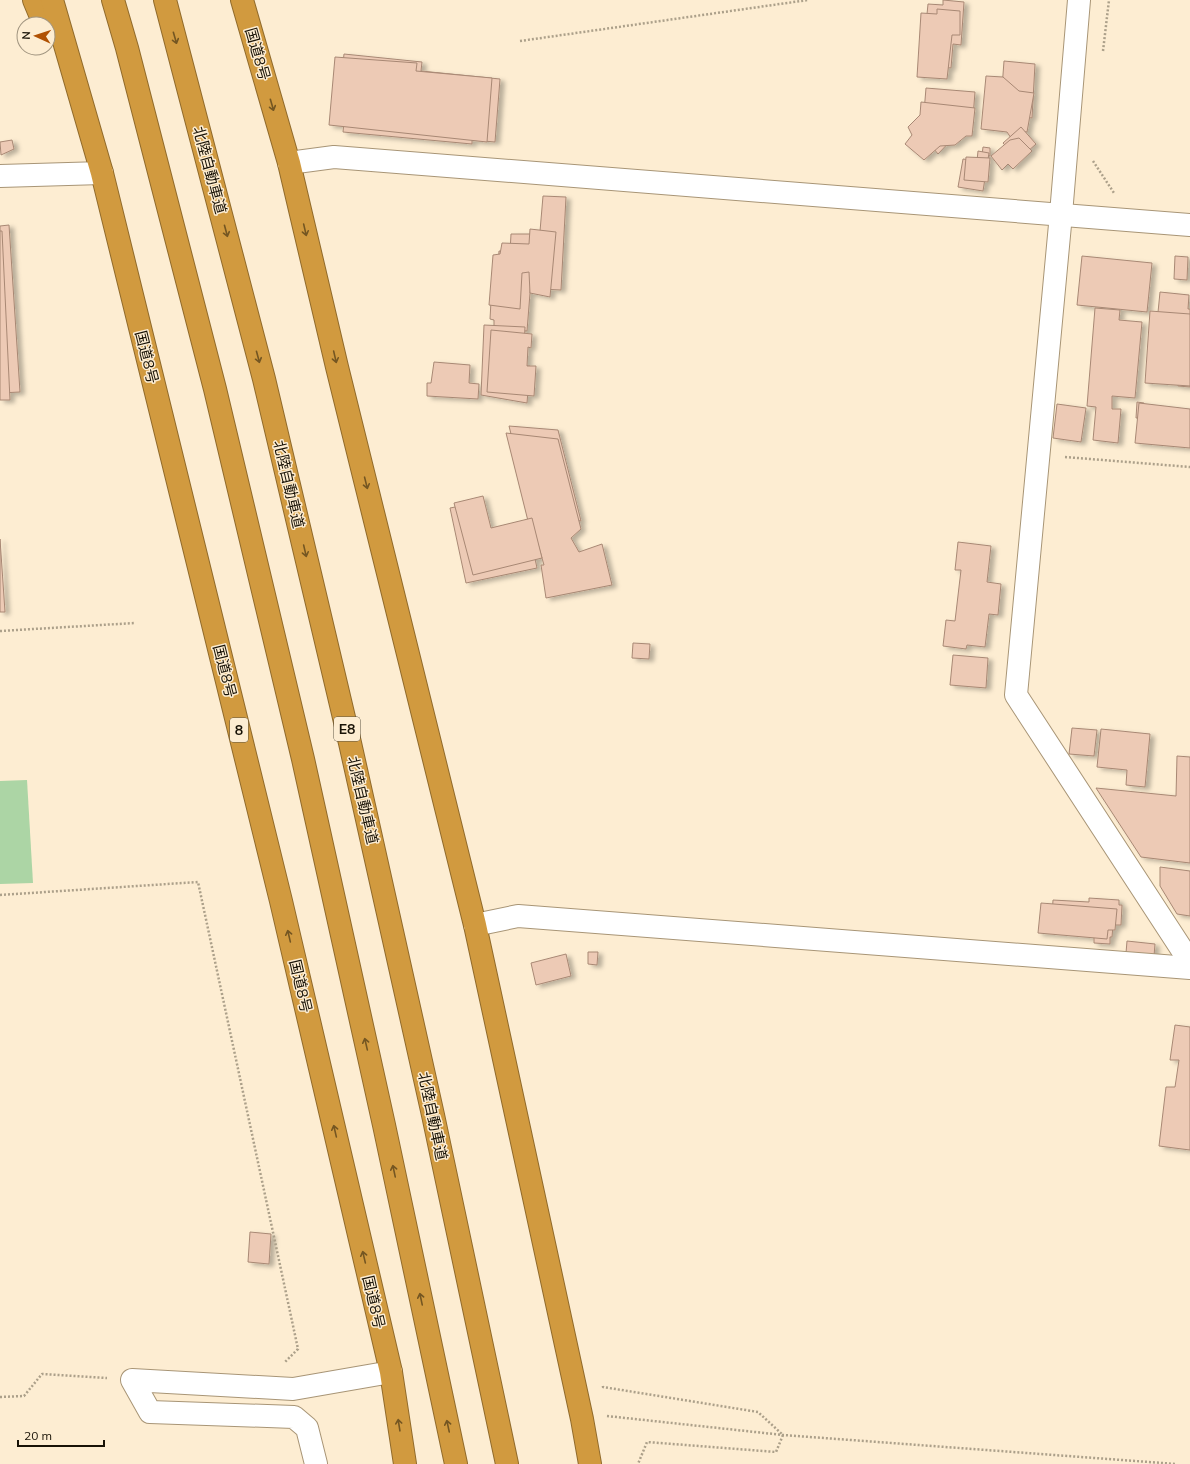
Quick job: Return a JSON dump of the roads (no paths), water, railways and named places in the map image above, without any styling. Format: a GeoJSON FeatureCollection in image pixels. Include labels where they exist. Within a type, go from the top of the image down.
{"type":"FeatureCollection","features":[{"type":"Feature","properties":{"kind":"highway"},"geometry":{"type":"LineString","coordinates":[[34,0],[41,16]]}},
{"type":"Feature","properties":{"kind":"highway","name":"国道8号"},"geometry":{"type":"LineString","coordinates":[[52,0],[102,173],[281,901],[391,1372],[405,1464]]}},
{"type":"Feature","properties":{"kind":"highway"},"geometry":{"type":"LineString","coordinates":[[114,0],[215,389],[298,736],[384,1125],[456,1464]]}},
{"type":"Feature","properties":{"kind":"highway","name":"北陸自動車道"},"geometry":{"type":"LineString","coordinates":[[165,0],[264,379],[344,719],[433,1115],[507,1464]]}},
{"type":"Feature","properties":{"kind":"highway","name":"国道8号"},"geometry":{"type":"LineString","coordinates":[[242,0],[289,163],[337,367],[475,925],[582,1419],[590,1464]]}},
{"type":"Feature","properties":{"kind":"highway"},"geometry":{"type":"LineString","coordinates":[[246,0],[249,24]]}},
{"type":"Feature","properties":{"kind":"highway"},"geometry":{"type":"LineString","coordinates":[[56,55],[102,173]]}},
{"type":"Feature","properties":{"kind":"street"},"geometry":{"type":"LineString","coordinates":[[1080,0],[1016,696],[1190,962]]}},
{"type":"Feature","properties":{"kind":"street"},"geometry":{"type":"LineString","coordinates":[[289,163],[334,157],[1061,214],[1190,226]]}},
{"type":"Feature","properties":{"kind":"street"},"geometry":{"type":"LineString","coordinates":[[0,176],[102,173]]}},
{"type":"Feature","properties":{"kind":"street"},"geometry":{"type":"LineString","coordinates":[[475,925],[518,916],[1190,968]]}},
{"type":"Feature","properties":{"kind":"street"},"geometry":{"type":"LineString","coordinates":[[316,1464],[307,1428],[294,1417],[150,1412],[132,1380],[293,1389],[391,1372]]}}]}
